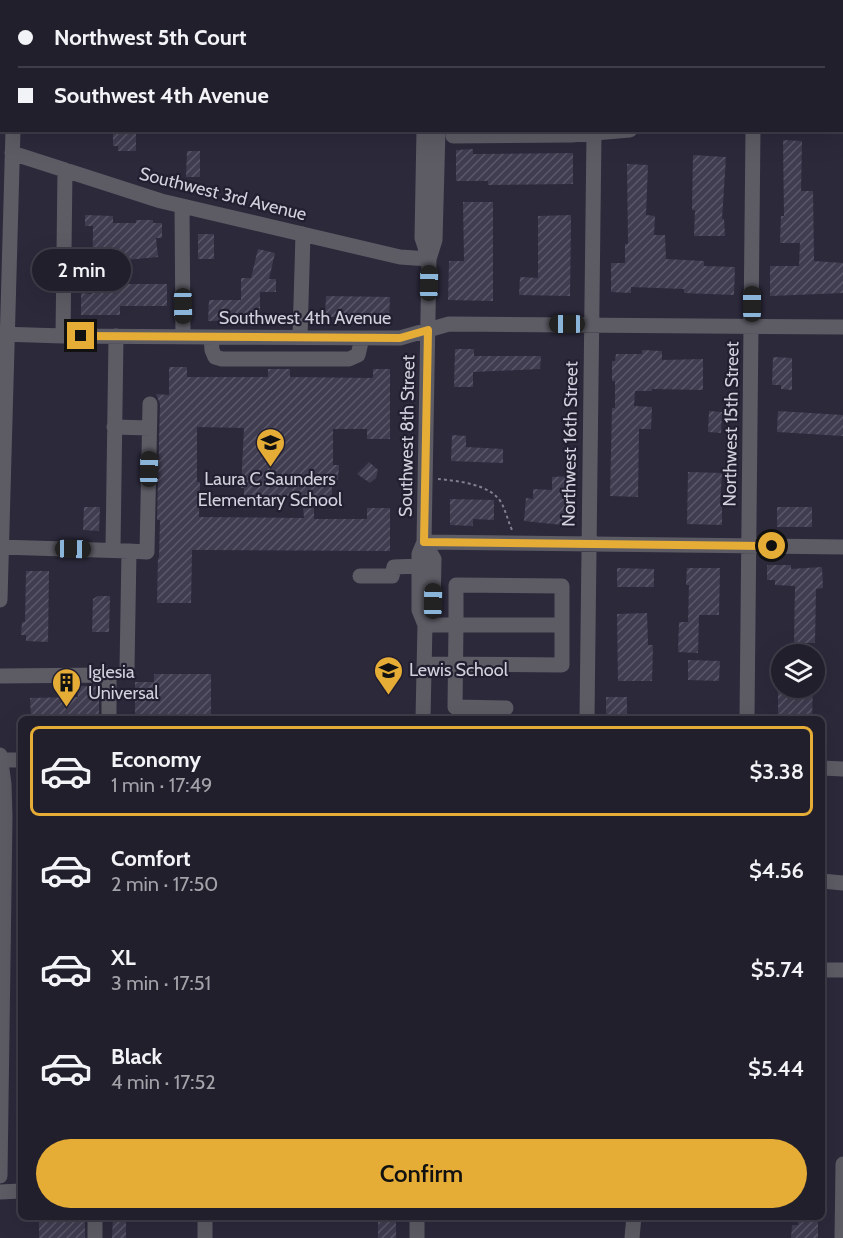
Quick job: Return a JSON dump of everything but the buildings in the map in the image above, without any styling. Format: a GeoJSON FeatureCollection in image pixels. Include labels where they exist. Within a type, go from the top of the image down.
{"type":"FeatureCollection","features":[{"type":"Feature","properties":{"kind":"street"},"geometry":{"type":"LineString","coordinates":[[0,600],[6,221],[13,132]]}},
{"type":"Feature","properties":{"kind":"street"},"geometry":{"type":"LineString","coordinates":[[424,132],[422,238],[429,259]]}},
{"type":"Feature","properties":{"kind":"street"},"geometry":{"type":"LineString","coordinates":[[429,259],[435,240],[438,132]]}},
{"type":"Feature","properties":{"kind":"street"},"geometry":{"type":"LineString","coordinates":[[453,136],[537,136],[612,132]]}},
{"type":"Feature","properties":{"kind":"street","name":"Northwest 15th Street"},"geometry":{"type":"LineString","coordinates":[[747,716],[753,132]]}},
{"type":"Feature","properties":{"kind":"street","name":"Northwest 16th Street"},"geometry":{"type":"LineString","coordinates":[[587,716],[594,134]]}},
{"type":"Feature","properties":{"kind":"street","name":"Southwest 3rd Avenue"},"geometry":{"type":"LineString","coordinates":[[12,153],[139,195],[182,206],[400,257],[429,259]]}},
{"type":"Feature","properties":{"kind":"street"},"geometry":{"type":"LineString","coordinates":[[63,336],[65,170]]}},
{"type":"Feature","properties":{"kind":"street"},"geometry":{"type":"LineString","coordinates":[[182,206],[183,337]]}},
{"type":"Feature","properties":{"kind":"street"},"geometry":{"type":"LineString","coordinates":[[300,337],[303,234]]}},
{"type":"Feature","properties":{"kind":"street","name":"Southwest 8th Street"},"geometry":{"type":"LineString","coordinates":[[423,716],[424,625],[419,610],[420,554],[424,542],[429,259]]}},
{"type":"Feature","properties":{"kind":"street","name":"Southwest 4th Avenue"},"geometry":{"type":"LineString","coordinates":[[4,334],[400,338],[449,324],[843,327]]}},
{"type":"Feature","properties":{"kind":"street"},"geometry":{"type":"LineString","coordinates":[[113,549],[116,336]]}},
{"type":"Feature","properties":{"kind":"street"},"geometry":{"type":"LineString","coordinates":[[211,337],[215,357],[222,359],[349,359],[358,355],[362,338]]}},
{"type":"Feature","properties":{"kind":"street"},"geometry":{"type":"LineString","coordinates":[[0,548],[113,549],[147,552],[150,404]]}},
{"type":"Feature","properties":{"kind":"street"},"geometry":{"type":"LineString","coordinates":[[114,427],[149,428]]}},
{"type":"Feature","properties":{"kind":"street"},"geometry":{"type":"LineString","coordinates":[[424,542],[843,547]]}},
{"type":"Feature","properties":{"kind":"street","name":"Southwest 8th Street"},"geometry":{"type":"LineString","coordinates":[[424,542],[434,560],[433,606],[424,625]]}},
{"type":"Feature","properties":{"kind":"street"},"geometry":{"type":"LineString","coordinates":[[127,669],[129,551]]}},
{"type":"Feature","properties":{"kind":"street"},"geometry":{"type":"LineString","coordinates":[[360,576],[392,576],[394,567],[420,566]]}},
{"type":"Feature","properties":{"kind":"street"},"geometry":{"type":"LineString","coordinates":[[424,664],[456,664],[562,665],[562,586],[456,585],[456,664],[455,707],[506,708]]}},
{"type":"Feature","properties":{"kind":"street"},"geometry":{"type":"LineString","coordinates":[[424,625],[562,625]]}},
{"type":"Feature","properties":{"kind":"street"},"geometry":{"type":"LineString","coordinates":[[0,676],[109,675],[109,716]]}},
{"type":"Feature","properties":{"kind":"street"},"geometry":{"type":"LineString","coordinates":[[0,755],[5,817],[0,1176]]}},
{"type":"Feature","properties":{"kind":"street"},"geometry":{"type":"LineString","coordinates":[[0,760],[18,760]]}},
{"type":"Feature","properties":{"kind":"street"},"geometry":{"type":"LineString","coordinates":[[825,768],[843,769]]}},
{"type":"Feature","properties":{"kind":"street"},"geometry":{"type":"LineString","coordinates":[[825,881],[843,883]]}},
{"type":"Feature","properties":{"kind":"street"},"geometry":{"type":"LineString","coordinates":[[825,970],[843,970]]}},
{"type":"Feature","properties":{"kind":"street"},"geometry":{"type":"LineString","coordinates":[[842,1238],[843,1164]]}},
{"type":"Feature","properties":{"kind":"street"},"geometry":{"type":"LineString","coordinates":[[0,1192],[18,1191]]}},
{"type":"Feature","properties":{"kind":"street"},"geometry":{"type":"LineString","coordinates":[[95,1220],[95,1238]]}},
{"type":"Feature","properties":{"kind":"street"},"geometry":{"type":"LineString","coordinates":[[205,1220],[205,1238]]}},
{"type":"Feature","properties":{"kind":"street"},"geometry":{"type":"LineString","coordinates":[[417,1220],[417,1238]]}},
{"type":"Feature","properties":{"kind":"street"},"geometry":{"type":"LineString","coordinates":[[632,1238],[634,1220]]}},
{"type":"Feature","properties":{"kind":"path"},"geometry":{"type":"LineString","coordinates":[[425,478],[449,480],[475,486],[496,495],[520,543]]}},
{"type":"Feature","properties":{"kind":"place","name":"Laura C Saunders Elementary School"},"geometry":{"type":"Point","coordinates":[270,468]}},
{"type":"Feature","properties":{"kind":"place","name":"Lewis School"},"geometry":{"type":"Point","coordinates":[388,696]}},
{"type":"Feature","properties":{"kind":"place","name":"Iglesia Universal"},"geometry":{"type":"Point","coordinates":[67,708]}},
{"type":"Feature","properties":{"kind":"route"},"geometry":{"type":"LineString","coordinates":[[81,336],[400,338],[428,330],[424,542],[772,546]]}}]}
